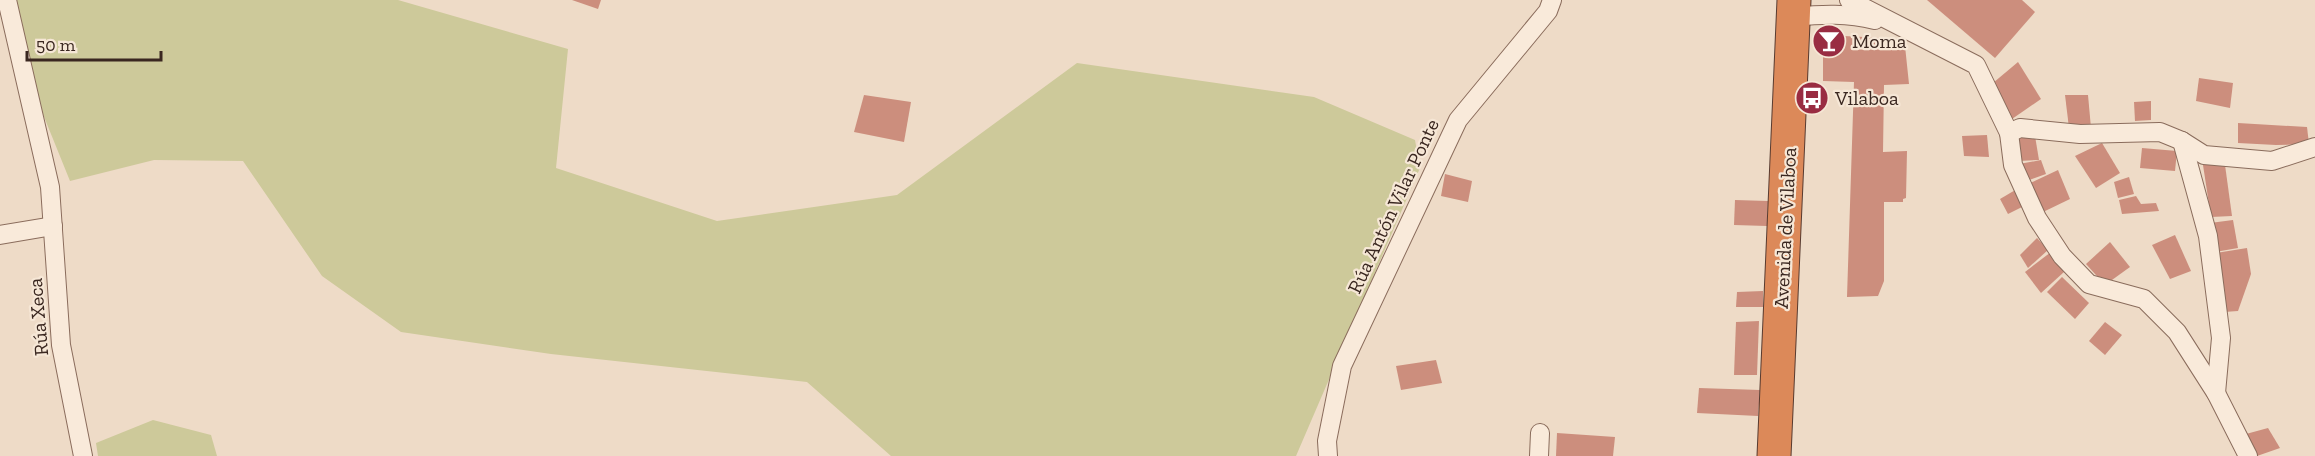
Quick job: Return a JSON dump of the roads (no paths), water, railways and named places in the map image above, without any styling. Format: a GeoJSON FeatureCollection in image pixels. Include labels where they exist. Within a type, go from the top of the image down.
{"type":"FeatureCollection","features":[{"type":"Feature","properties":{"kind":"highway","name":"Avenida de Vilaboa"},"geometry":{"type":"LineString","coordinates":[[1774,456],[1794,8]]}},
{"type":"Feature","properties":{"kind":"street","name":"Rúa Xeca"},"geometry":{"type":"LineString","coordinates":[[7,0],[51,187],[61,345],[83,456]]}},
{"type":"Feature","properties":{"kind":"street","name":"Rúa Antón Vilar Ponte"},"geometry":{"type":"LineString","coordinates":[[1328,456],[1327,441],[1342,366],[1458,120],[1548,11],[1552,0]]}},
{"type":"Feature","properties":{"kind":"street"},"geometry":{"type":"LineString","coordinates":[[1849,0],[1976,65],[2009,133],[2013,165],[2037,218],[2062,256],[2089,284],[2144,299],[2177,332],[2216,393],[2248,456]]}},
{"type":"Feature","properties":{"kind":"street"},"geometry":{"type":"LineString","coordinates":[[1794,8],[1832,7],[1858,16],[1898,25]]}},
{"type":"Feature","properties":{"kind":"street"},"geometry":{"type":"LineString","coordinates":[[2009,133],[2020,128],[2080,134],[2160,132],[2182,141],[2204,155],[2272,161],[2315,147]]}},
{"type":"Feature","properties":{"kind":"street"},"geometry":{"type":"LineString","coordinates":[[2182,141],[2208,236],[2221,338],[2216,393]]}},
{"type":"Feature","properties":{"kind":"street"},"geometry":{"type":"LineString","coordinates":[[0,236],[53,226]]}},
{"type":"Feature","properties":{"kind":"street"},"geometry":{"type":"LineString","coordinates":[[1539,456],[1540,433]]}},
{"type":"Feature","properties":{"kind":"place","name":"Moma"},"geometry":{"type":"Point","coordinates":[1829,41]}},
{"type":"Feature","properties":{"kind":"place","name":"Vilaboa"},"geometry":{"type":"Point","coordinates":[1812,98]}}]}
